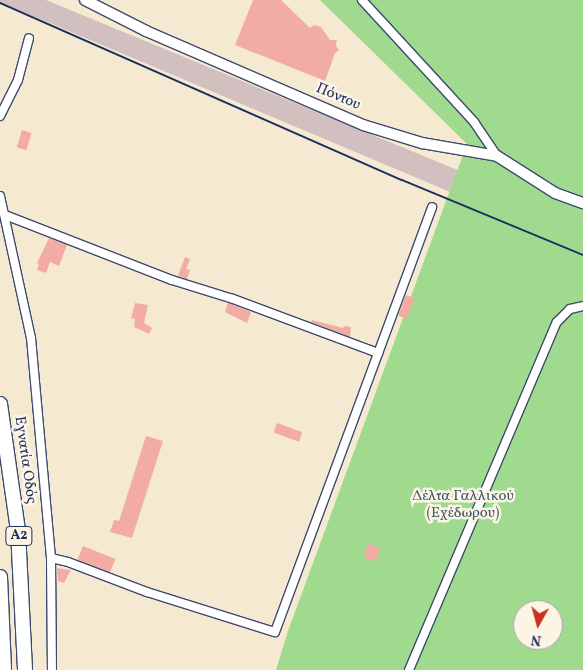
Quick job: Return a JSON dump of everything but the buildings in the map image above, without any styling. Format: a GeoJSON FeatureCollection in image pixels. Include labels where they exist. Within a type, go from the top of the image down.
{"type":"FeatureCollection","features":[{"type":"Feature","properties":{"kind":"highway","name":"Εγνατία Οδός"},"geometry":{"type":"LineString","coordinates":[[0,404],[18,531],[25,670]]}},
{"type":"Feature","properties":{"kind":"highway"},"geometry":{"type":"LineString","coordinates":[[0,577],[4,670]]}},
{"type":"Feature","properties":{"kind":"street","name":"Πόντου"},"geometry":{"type":"LineString","coordinates":[[85,0],[146,30],[363,125],[422,143],[497,156],[555,193],[583,202]]}},
{"type":"Feature","properties":{"kind":"street"},"geometry":{"type":"LineString","coordinates":[[362,0],[474,122],[497,156]]}},
{"type":"Feature","properties":{"kind":"street"},"geometry":{"type":"LineString","coordinates":[[0,116],[18,80],[29,38]]}},
{"type":"Feature","properties":{"kind":"street"},"geometry":{"type":"LineString","coordinates":[[0,196],[31,338],[50,558],[52,670]]}},
{"type":"Feature","properties":{"kind":"street"},"geometry":{"type":"LineString","coordinates":[[50,558],[68,562],[147,592],[275,632],[432,207]]}},
{"type":"Feature","properties":{"kind":"street"},"geometry":{"type":"LineString","coordinates":[[5,215],[172,280],[233,299],[378,353]]}},
{"type":"Feature","properties":{"kind":"street"},"geometry":{"type":"LineString","coordinates":[[409,670],[557,322],[570,309],[583,306]]}},
{"type":"Feature","properties":{"kind":"shaded area"},"geometry":{"type":"Polygon","coordinates":[[[0,0],[46,0],[583,222],[583,248],[0,2],[0,0]]]}},
{"type":"Feature","properties":{"kind":"green space","name":"Δέλτα Γαλλικού (Εχέδωρου)"},"geometry":{"type":"Polygon","coordinates":[[[320,0],[583,0],[583,670],[276,670],[288,631],[467,144],[320,0]]]}},
{"type":"Feature","properties":{"kind":"railway"},"geometry":{"type":"LineString","coordinates":[[0,3],[402,180],[583,255]]}}]}
